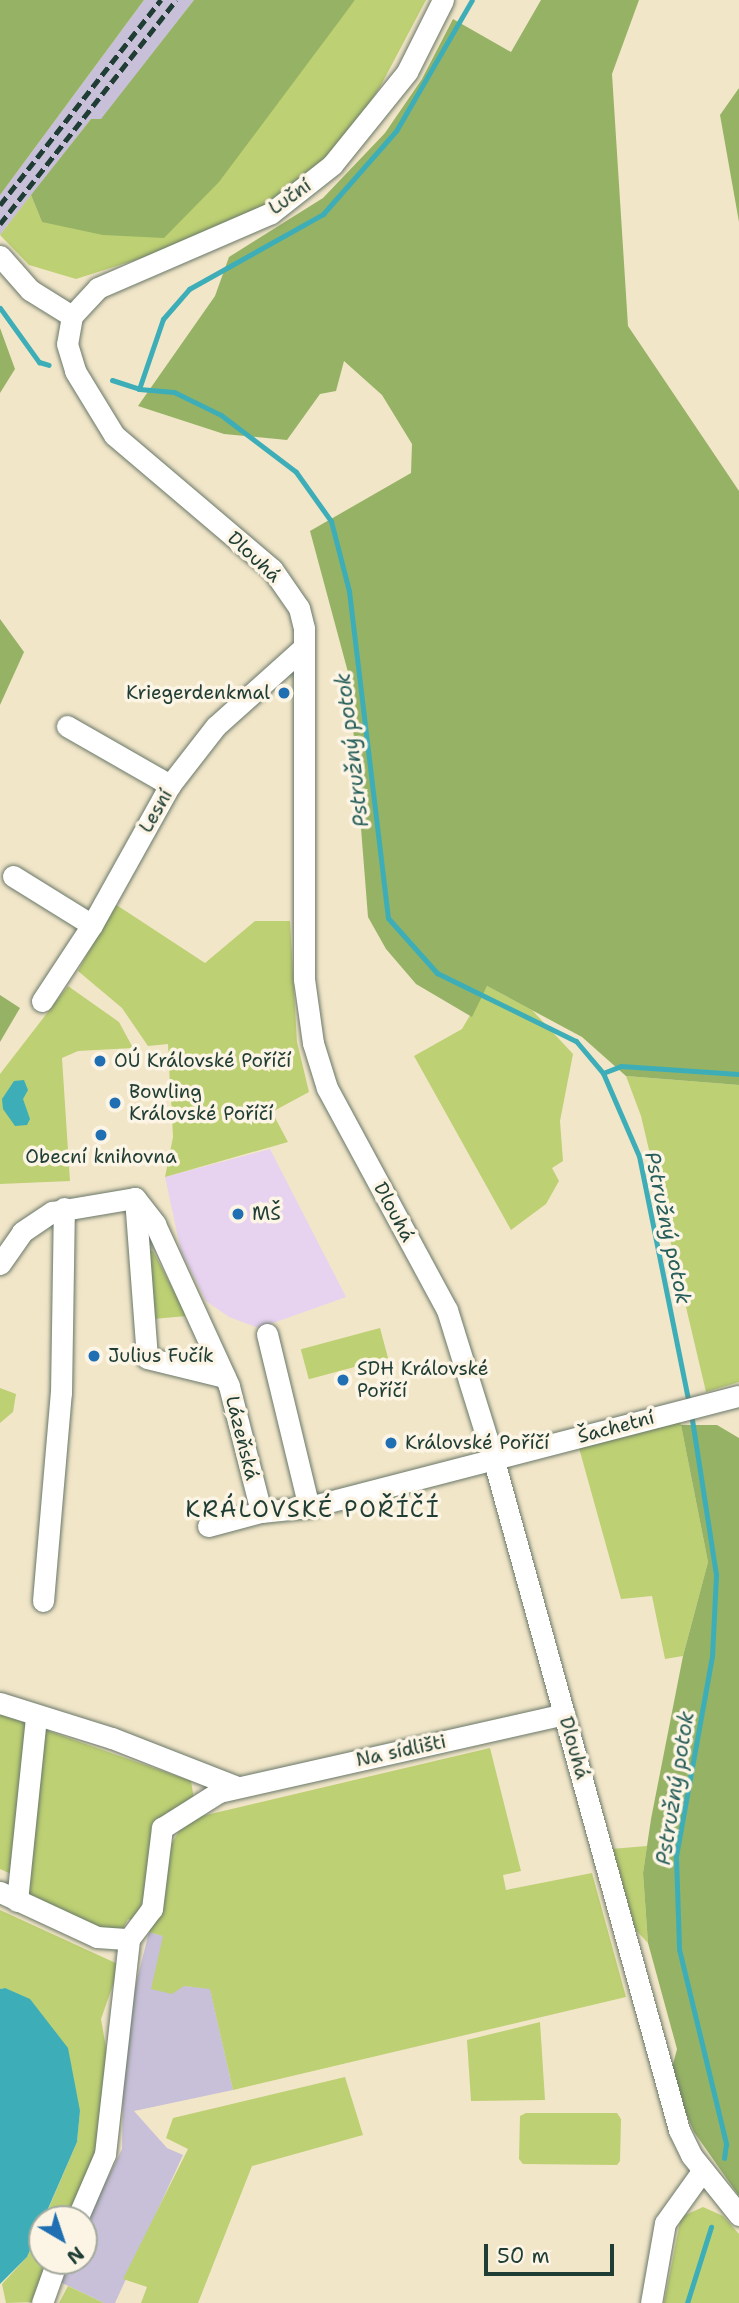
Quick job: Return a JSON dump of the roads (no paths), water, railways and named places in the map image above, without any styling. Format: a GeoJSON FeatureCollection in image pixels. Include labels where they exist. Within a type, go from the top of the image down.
{"type":"FeatureCollection","features":[{"type":"Feature","properties":{"kind":"street","name":"Luční"},"geometry":{"type":"LineString","coordinates":[[72,316],[89,294],[108,282],[271,213],[304,190],[364,130],[408,72],[443,0]]}},
{"type":"Feature","properties":{"kind":"street"},"geometry":{"type":"LineString","coordinates":[[0,256],[30,290],[72,316]]}},
{"type":"Feature","properties":{"kind":"street","name":"Dlouhá"},"geometry":{"type":"LineString","coordinates":[[72,316],[67,335],[71,363],[114,435],[272,569],[299,608],[304,647],[304,979],[313,1043],[327,1088],[447,1310],[494,1461],[635,1958],[665,2086],[679,2130],[703,2170],[739,2215]]}},
{"type":"Feature","properties":{"kind":"street","name":"Lesní"},"geometry":{"type":"LineString","coordinates":[[42,1001],[92,925],[170,785],[216,726],[304,647]]}},
{"type":"Feature","properties":{"kind":"street"},"geometry":{"type":"LineString","coordinates":[[67,726],[170,785]]}},
{"type":"Feature","properties":{"kind":"street"},"geometry":{"type":"LineString","coordinates":[[13,876],[92,925]]}},
{"type":"Feature","properties":{"kind":"street"},"geometry":{"type":"LineString","coordinates":[[0,1264],[22,1232],[64,1208],[135,1198],[147,1358],[225,1377]]}},
{"type":"Feature","properties":{"kind":"street","name":"Lázeňská"},"geometry":{"type":"LineString","coordinates":[[135,1198],[155,1224],[225,1377],[261,1513]]}},
{"type":"Feature","properties":{"kind":"street"},"geometry":{"type":"LineString","coordinates":[[43,1601],[61,1393],[64,1208]]}},
{"type":"Feature","properties":{"kind":"street"},"geometry":{"type":"LineString","coordinates":[[267,1334],[309,1507]]}},
{"type":"Feature","properties":{"kind":"street","name":"Šachetní"},"geometry":{"type":"LineString","coordinates":[[494,1461],[739,1396]]}},
{"type":"Feature","properties":{"kind":"street"},"geometry":{"type":"LineString","coordinates":[[208,1526],[261,1513],[309,1507],[494,1461]]}},
{"type":"Feature","properties":{"kind":"street"},"geometry":{"type":"LineString","coordinates":[[0,1703],[112,1738],[237,1787]]}},
{"type":"Feature","properties":{"kind":"street","name":"Na sídlišti"},"geometry":{"type":"LineString","coordinates":[[129,1939],[152,1909],[162,1828],[219,1792],[565,1714]]}},
{"type":"Feature","properties":{"kind":"street"},"geometry":{"type":"LineString","coordinates":[[36,1716],[9,1896],[97,1937],[129,1939],[105,2154],[83,2205]]}},
{"type":"Feature","properties":{"kind":"street"},"geometry":{"type":"LineString","coordinates":[[651,2303],[665,2223],[703,2170]]}},
{"type":"Feature","properties":{"kind":"street"},"geometry":{"type":"LineString","coordinates":[[43,2303],[52,2275]]}},
{"type":"Feature","properties":{"kind":"water"},"geometry":{"type":"Polygon","coordinates":[[[24,1080],[28,1090],[23,1099],[30,1119],[27,1125],[15,1126],[3,1109],[2,1099],[14,1081],[24,1080]]]}},
{"type":"Feature","properties":{"kind":"water"},"geometry":{"type":"Polygon","coordinates":[[[5,1988],[30,1999],[68,2048],[80,2111],[77,2142],[50,2205],[28,2205],[27,2257],[0,2284],[0,1989],[5,1988]]]}},
{"type":"Feature","properties":{"kind":"waterway"},"geometry":{"type":"LineString","coordinates":[[139,389],[163,319],[189,289],[323,214],[396,131],[472,0]]}},
{"type":"Feature","properties":{"kind":"waterway","name":"Pstružný potok"},"geometry":{"type":"LineString","coordinates":[[0,308],[39,362],[49,365]]}},
{"type":"Feature","properties":{"kind":"waterway","name":"Pstružný potok"},"geometry":{"type":"LineString","coordinates":[[112,380],[139,389],[174,392],[221,415],[296,472],[331,521],[349,591],[388,918],[437,973],[576,1041],[603,1073],[639,1156],[689,1403]]}},
{"type":"Feature","properties":{"kind":"waterway"},"geometry":{"type":"LineString","coordinates":[[603,1073],[621,1066],[739,1074]]}},
{"type":"Feature","properties":{"kind":"waterway","name":"Pstružný potok"},"geometry":{"type":"LineString","coordinates":[[691,1413],[716,1575],[712,1656],[676,1857],[679,1949],[726,2144],[724,2158]]}},
{"type":"Feature","properties":{"kind":"waterway","name":"Pstružný potok"},"geometry":{"type":"LineString","coordinates":[[687,2303],[711,2227]]}},
{"type":"Feature","properties":{"kind":"railway"},"geometry":{"type":"LineString","coordinates":[[0,205],[161,0]]}},
{"type":"Feature","properties":{"kind":"railway"},"geometry":{"type":"LineString","coordinates":[[0,224],[176,0]]}},
{"type":"Feature","properties":{"kind":"place","name":"Kriegerdenkmal"},"geometry":{"type":"Point","coordinates":[284,693]}},
{"type":"Feature","properties":{"kind":"place","name":"OÚ Královské Poříčí"},"geometry":{"type":"Point","coordinates":[100,1061]}},
{"type":"Feature","properties":{"kind":"place","name":"Bowling Královské Poříčí"},"geometry":{"type":"Point","coordinates":[115,1103]}},
{"type":"Feature","properties":{"kind":"place","name":"Obecní knihovna"},"geometry":{"type":"Point","coordinates":[101,1135]}},
{"type":"Feature","properties":{"kind":"place","name":"MŠ"},"geometry":{"type":"Point","coordinates":[238,1214]}},
{"type":"Feature","properties":{"kind":"place","name":"Julius Fučík"},"geometry":{"type":"Point","coordinates":[94,1356]}},
{"type":"Feature","properties":{"kind":"place","name":"SDH Královské Poříčí"},"geometry":{"type":"Point","coordinates":[343,1380]}},
{"type":"Feature","properties":{"kind":"place","name":"Královské Poříčí"},"geometry":{"type":"Point","coordinates":[391,1443]}},
{"type":"Feature","properties":{"kind":"district","name":"KRÁLOVSKÉ POŘÍČÍ"},"geometry":{"type":"Point","coordinates":[313,1509]}}]}
